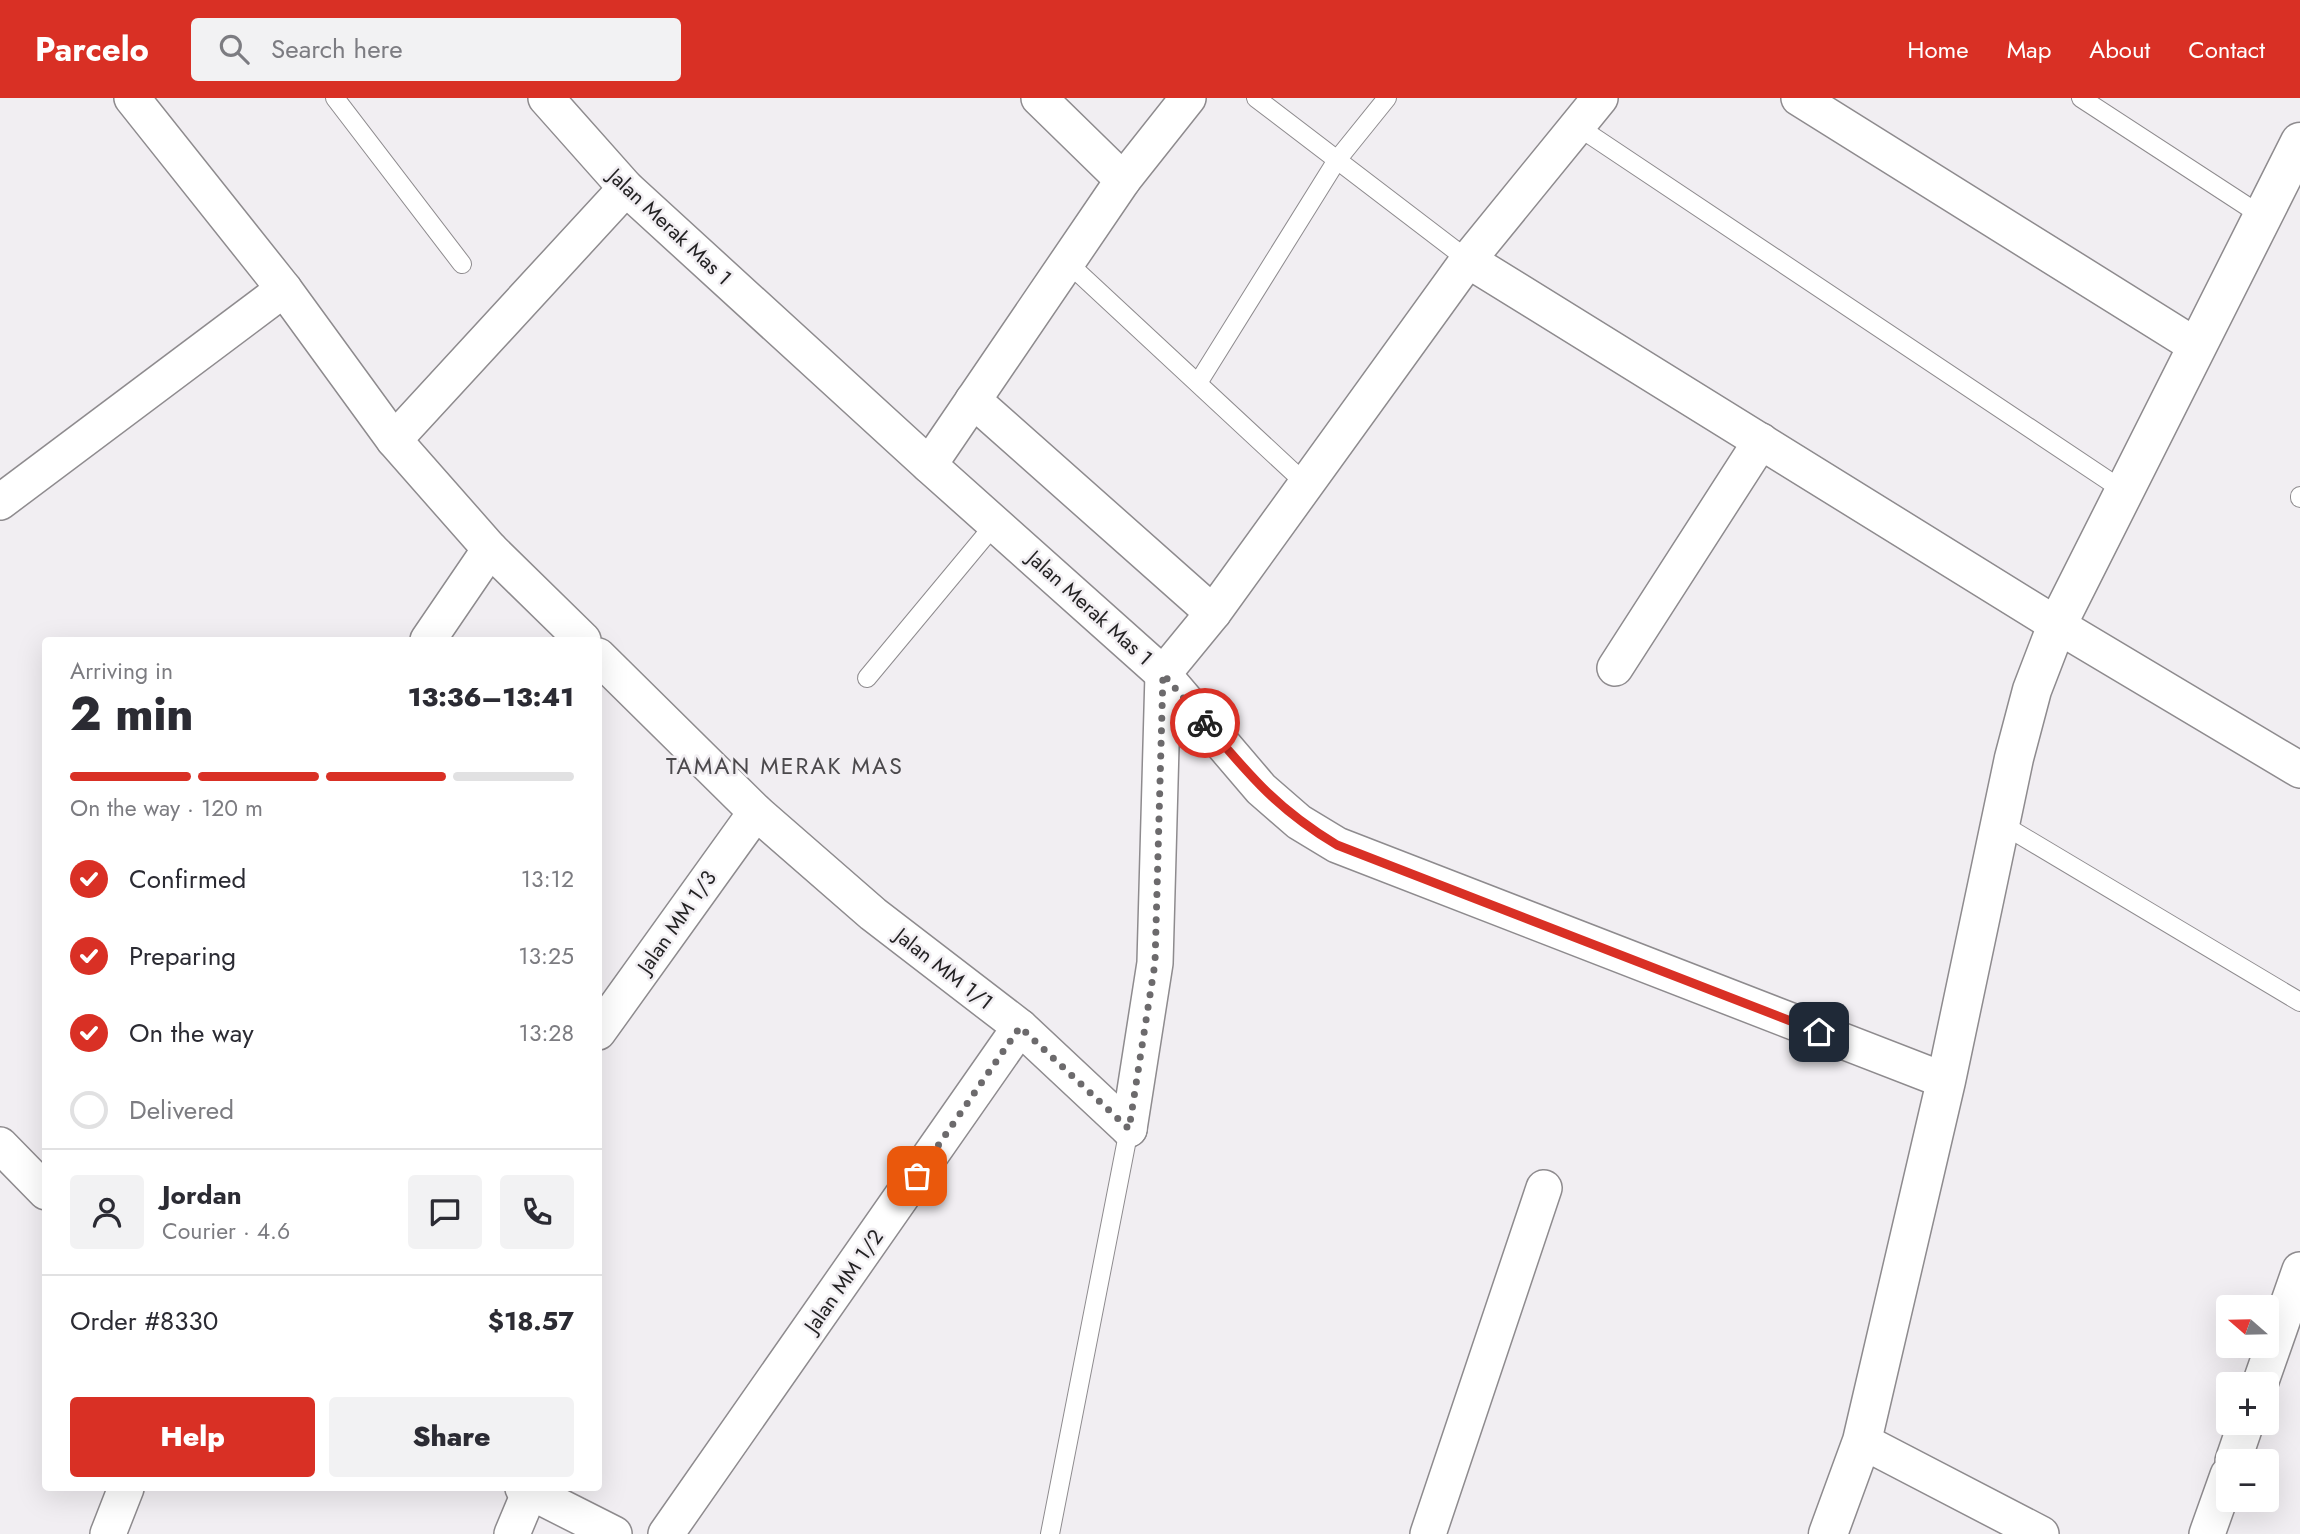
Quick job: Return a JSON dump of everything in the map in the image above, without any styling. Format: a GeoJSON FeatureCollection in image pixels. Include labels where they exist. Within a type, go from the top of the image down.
{"type":"FeatureCollection","features":[{"type":"Feature","properties":{"kind":"street"},"geometry":{"type":"LineString","coordinates":[[132,98],[284,289],[394,440],[490,549],[580,637]]}},
{"type":"Feature","properties":{"kind":"street"},"geometry":{"type":"LineString","coordinates":[[1039,98],[1123,180]]}},
{"type":"Feature","properties":{"kind":"street"},"geometry":{"type":"LineString","coordinates":[[929,466],[1123,180],[1188,98]]}},
{"type":"Feature","properties":{"kind":"street"},"geometry":{"type":"LineString","coordinates":[[1129,1129],[1155,963],[1163,674],[1213,613],[1468,260],[1600,98]]}},
{"type":"Feature","properties":{"kind":"street"},"geometry":{"type":"LineString","coordinates":[[1799,98],[2196,346]]}},
{"type":"Feature","properties":{"kind":"street","name":"Jalan Merak Mas 1"},"geometry":{"type":"LineString","coordinates":[[558,104],[626,188],[929,466],[1163,674],[1261,789],[1298,822],[1337,845],[1946,1081]]}},
{"type":"Feature","properties":{"kind":"street"},"geometry":{"type":"LineString","coordinates":[[1828,1534],[1862,1441],[1946,1081],[2000,823],[2032,690],[2057,625],[2300,142]]}},
{"type":"Feature","properties":{"kind":"street"},"geometry":{"type":"LineString","coordinates":[[394,440],[626,188]]}},
{"type":"Feature","properties":{"kind":"street"},"geometry":{"type":"LineString","coordinates":[[1468,260],[2057,625],[2300,770]]}},
{"type":"Feature","properties":{"kind":"street"},"geometry":{"type":"LineString","coordinates":[[0,502],[284,289]]}},
{"type":"Feature","properties":{"kind":"street"},"geometry":{"type":"LineString","coordinates":[[973,400],[1213,613]]}},
{"type":"Feature","properties":{"kind":"street"},"geometry":{"type":"LineString","coordinates":[[1615,668],[1761,441]]}},
{"type":"Feature","properties":{"kind":"street"},"geometry":{"type":"LineString","coordinates":[[430,637],[490,549]]}},
{"type":"Feature","properties":{"kind":"street","name":"Jalan MM 1/1"},"geometry":{"type":"LineString","coordinates":[[602,660],[756,812],[873,914],[1020,1027],[1129,1129]]}},
{"type":"Feature","properties":{"kind":"street","name":"Jalan MM 1/3"},"geometry":{"type":"LineString","coordinates":[[602,1026],[756,812]]}},
{"type":"Feature","properties":{"kind":"street","name":"Jalan MM 1/2"},"geometry":{"type":"LineString","coordinates":[[666,1534],[1020,1027]]}},
{"type":"Feature","properties":{"kind":"street"},"geometry":{"type":"LineString","coordinates":[[0,1145],[42,1188]]}},
{"type":"Feature","properties":{"kind":"street"},"geometry":{"type":"LineString","coordinates":[[1428,1534],[1544,1188]]}},
{"type":"Feature","properties":{"kind":"street"},"geometry":{"type":"LineString","coordinates":[[2264,1372],[2300,1270]]}},
{"type":"Feature","properties":{"kind":"street"},"geometry":{"type":"LineString","coordinates":[[1862,1441],[2041,1534]]}},
{"type":"Feature","properties":{"kind":"street"},"geometry":{"type":"LineString","coordinates":[[108,1534],[126,1491]]}},
{"type":"Feature","properties":{"kind":"street"},"geometry":{"type":"LineString","coordinates":[[512,1534],[525,1491]]}},
{"type":"Feature","properties":{"kind":"street"},"geometry":{"type":"LineString","coordinates":[[530,1491],[614,1534]]}},
{"type":"Feature","properties":{"kind":"street"},"geometry":{"type":"LineString","coordinates":[[2207,1534],[2216,1509]]}},
{"type":"Feature","properties":{"kind":"lane"},"geometry":{"type":"LineString","coordinates":[[335,98],[462,264]]}},
{"type":"Feature","properties":{"kind":"lane"},"geometry":{"type":"LineString","coordinates":[[1256,98],[1468,260]]}},
{"type":"Feature","properties":{"kind":"lane"},"geometry":{"type":"LineString","coordinates":[[1198,383],[1337,160],[1387,98]]}},
{"type":"Feature","properties":{"kind":"lane"},"geometry":{"type":"LineString","coordinates":[[2081,98],[2262,216]]}},
{"type":"Feature","properties":{"kind":"lane"},"geometry":{"type":"LineString","coordinates":[[1577,126],[2124,491]]}},
{"type":"Feature","properties":{"kind":"lane"},"geometry":{"type":"LineString","coordinates":[[1068,262],[1307,484]]}},
{"type":"Feature","properties":{"kind":"lane"},"geometry":{"type":"LineString","coordinates":[[867,678],[995,524]]}},
{"type":"Feature","properties":{"kind":"lane"},"geometry":{"type":"LineString","coordinates":[[2000,823],[2300,1002]]}},
{"type":"Feature","properties":{"kind":"lane"},"geometry":{"type":"LineString","coordinates":[[1050,1534],[1129,1129]]}},
{"type":"Feature","properties":{"kind":"way so far"},"geometry":{"type":"LineString","coordinates":[[917,1176],[1020,1027],[1129,1129],[1155,963],[1160,868],[1163,674],[1205,723]]}},
{"type":"Feature","properties":{"kind":"district","name":"TAMAN MERAK MAS"},"geometry":{"type":"Point","coordinates":[785,766]}},
{"type":"Feature","properties":{"kind":"route"},"geometry":{"type":"LineString","coordinates":[[1205,723],[1261,789],[1298,822],[1337,845],[1819,1032]]}}]}
